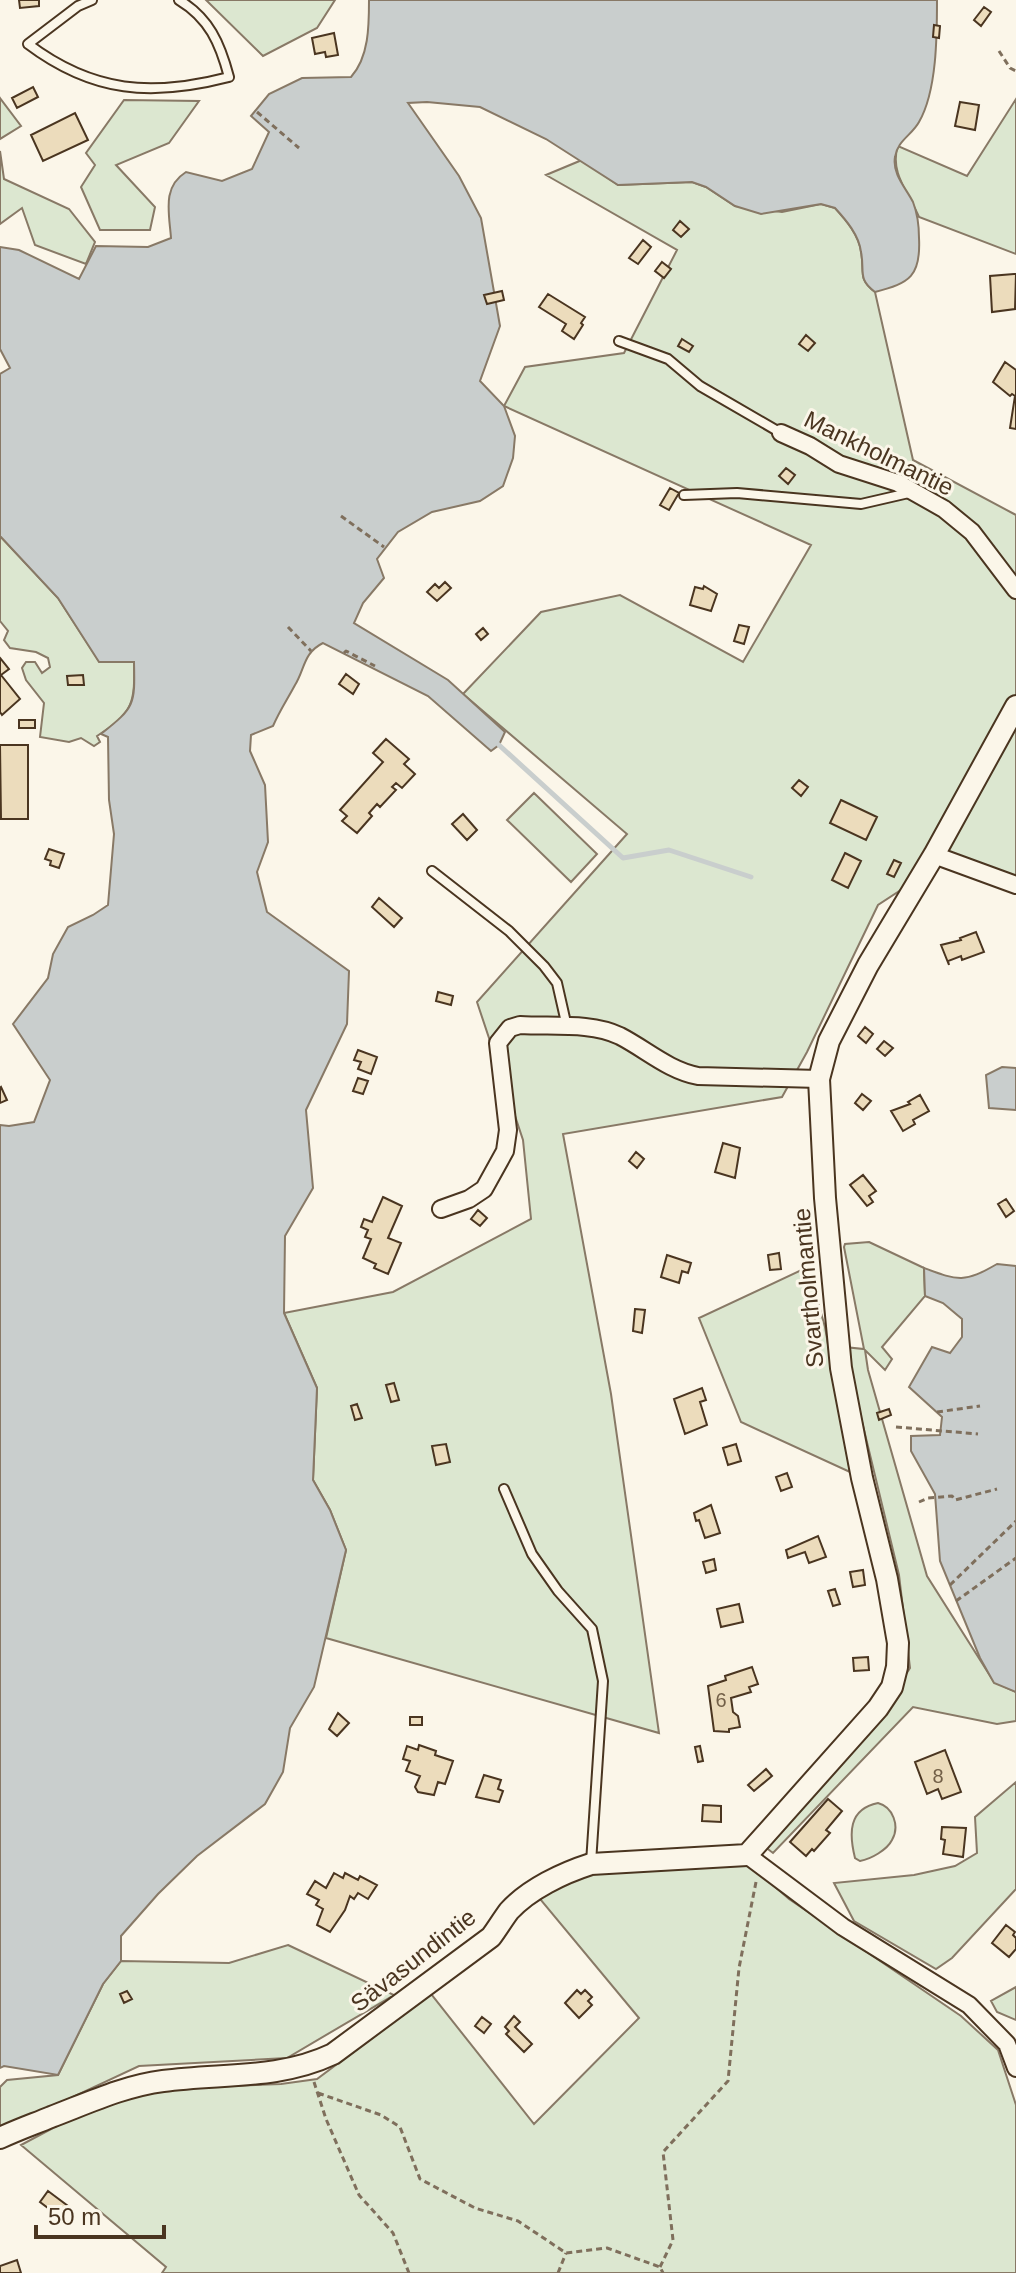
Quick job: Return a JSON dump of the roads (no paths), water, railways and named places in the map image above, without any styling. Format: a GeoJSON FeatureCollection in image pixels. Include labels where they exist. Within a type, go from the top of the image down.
{"type":"FeatureCollection","features":[{"type":"Feature","properties":{"kind":"street","name":"Mankholmantie"},"geometry":{"type":"LineString","coordinates":[[781,433],[839,464],[898,483],[944,509],[972,532],[1016,590]]}},
{"type":"Feature","properties":{"kind":"street","name":"Svartholmantie"},"geometry":{"type":"LineString","coordinates":[[751,1857],[878,1708],[892,1687],[897,1667],[898,1643],[887,1579],[862,1478],[841,1368],[825,1198],[819,1079],[829,1041],[868,965],[934,855],[1016,706]]}},
{"type":"Feature","properties":{"kind":"street"},"geometry":{"type":"LineString","coordinates":[[934,855],[1016,885]]}},
{"type":"Feature","properties":{"kind":"street"},"geometry":{"type":"LineString","coordinates":[[441,1209],[469,1199],[484,1189],[505,1151],[508,1130],[498,1043],[510,1028],[520,1025],[600,1029],[619,1036],[680,1072],[698,1076],[819,1079]]}},
{"type":"Feature","properties":{"kind":"street"},"geometry":{"type":"LineString","coordinates":[[751,1857],[843,1927],[969,2005],[1002,2037],[1016,2068]]}},
{"type":"Feature","properties":{"kind":"street","name":"Sävasundintie"},"geometry":{"type":"LineString","coordinates":[[0,2138],[130,2088],[161,2081],[264,2074],[308,2066],[333,2054],[491,1937],[518,1902],[578,1868],[591,1864],[751,1857]]}},
{"type":"Feature","properties":{"kind":"lane"},"geometry":{"type":"LineString","coordinates":[[92,0],[78,6],[28,44],[43,55],[86,75],[132,89],[162,89],[229,77],[215,37],[197,11],[179,0]]}},
{"type":"Feature","properties":{"kind":"lane"},"geometry":{"type":"LineString","coordinates":[[619,341],[668,359],[700,386],[781,433]]}},
{"type":"Feature","properties":{"kind":"lane"},"geometry":{"type":"LineString","coordinates":[[684,495],[737,493],[861,504],[913,492]]}},
{"type":"Feature","properties":{"kind":"lane"},"geometry":{"type":"LineString","coordinates":[[432,871],[509,931],[544,966],[557,983],[567,1028]]}},
{"type":"Feature","properties":{"kind":"lane"},"geometry":{"type":"LineString","coordinates":[[504,1489],[532,1554],[558,1591],[592,1629],[603,1681],[591,1864]]}},
{"type":"Feature","properties":{"kind":"waterway"},"geometry":{"type":"LineString","coordinates":[[499,745],[623,858],[669,850],[751,877]]}}]}
